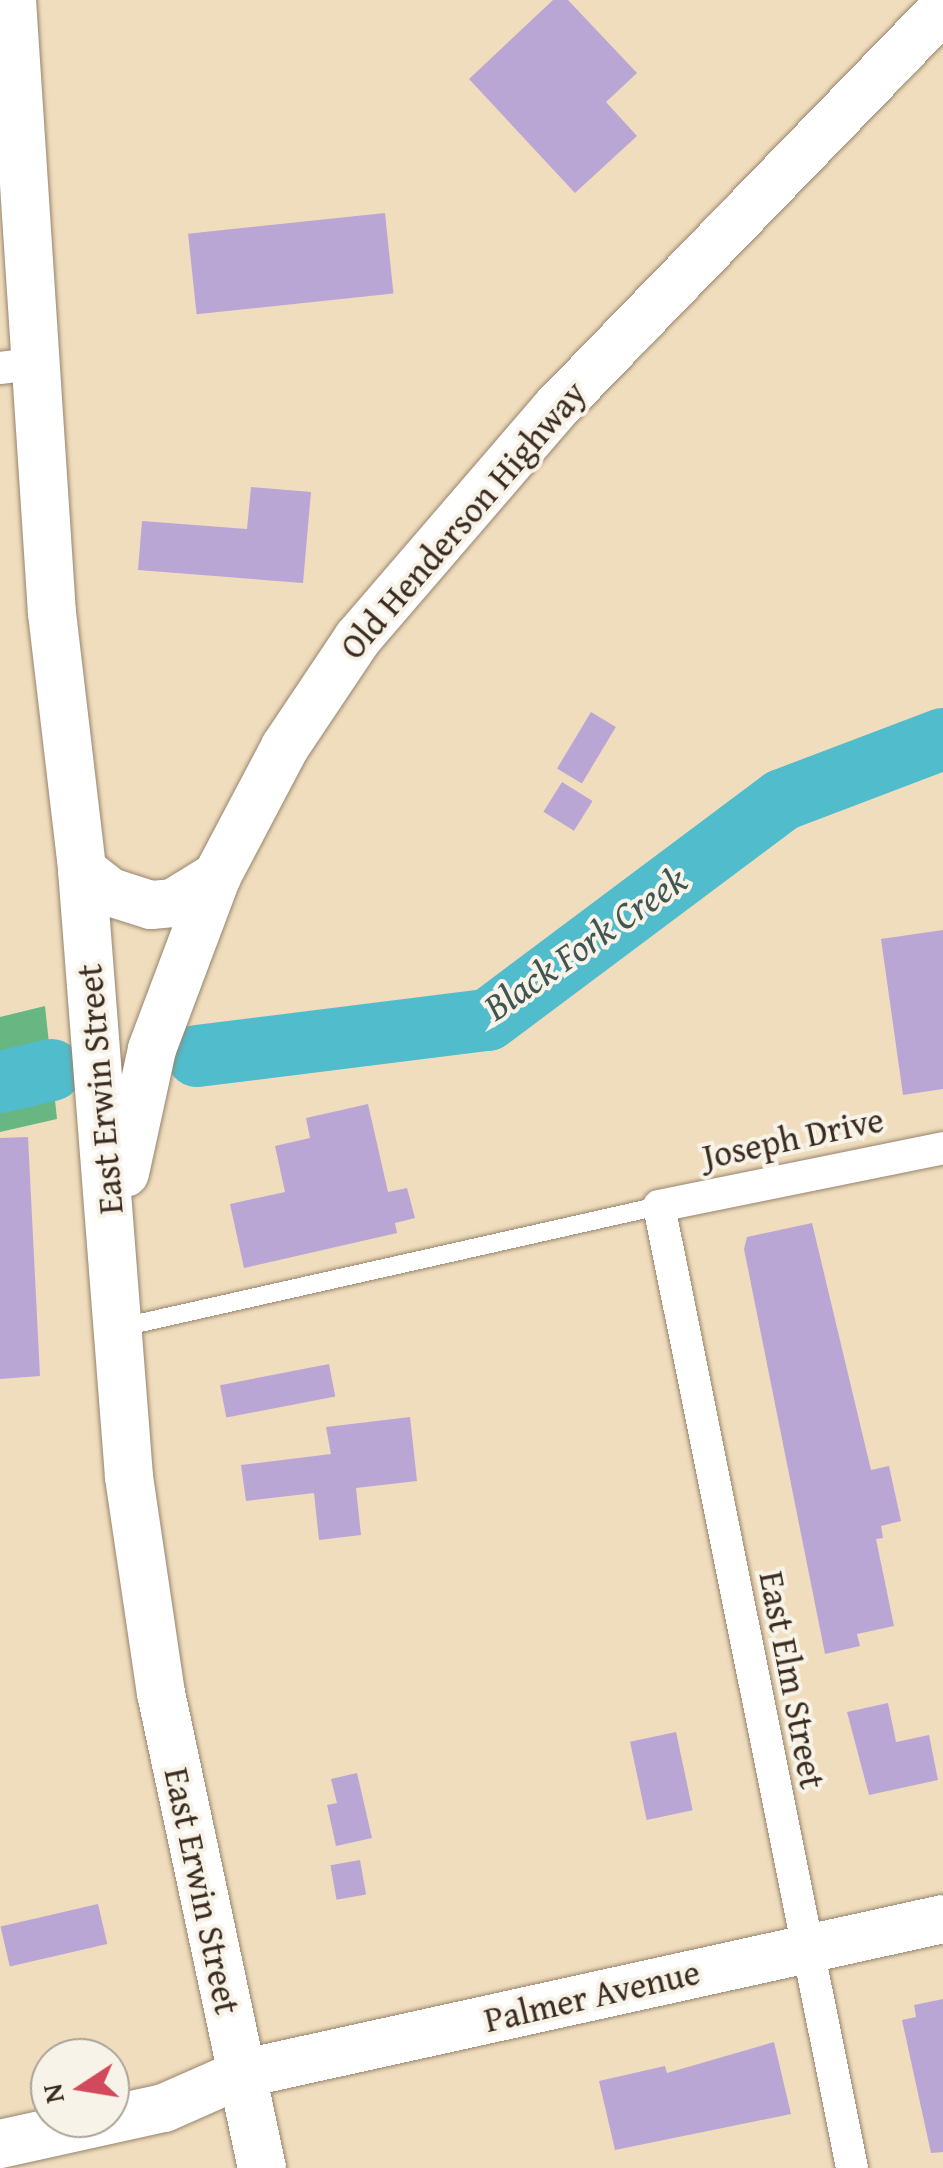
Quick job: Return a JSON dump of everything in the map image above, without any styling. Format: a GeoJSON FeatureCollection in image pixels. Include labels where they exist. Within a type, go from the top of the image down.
{"type":"FeatureCollection","features":[{"type":"Feature","properties":{"kind":"main road","name":"East Erwin Street"},"geometry":{"type":"LineString","coordinates":[[12,0],[18,366],[82,870],[117,1328],[148,1624],[262,2168]]}},
{"type":"Feature","properties":{"kind":"main road","name":"Old Henderson Highway"},"geometry":{"type":"LineString","coordinates":[[112,1246],[138,1094],[217,876],[310,708],[418,563],[554,410],[943,9]]}},
{"type":"Feature","properties":{"kind":"main road"},"geometry":{"type":"LineString","coordinates":[[82,870],[110,892],[151,905],[173,903],[217,876]]}},
{"type":"Feature","properties":{"kind":"main road","name":"Palmer Avenue"},"geometry":{"type":"LineString","coordinates":[[0,2144],[164,2108],[241,2074],[943,1919]]}},
{"type":"Feature","properties":{"kind":"street","name":"Joseph Drive"},"geometry":{"type":"LineString","coordinates":[[659,1206],[943,1148]]}},
{"type":"Feature","properties":{"kind":"street","name":"East Elm Street"},"geometry":{"type":"LineString","coordinates":[[659,1206],[804,1948],[852,2168]]}},
{"type":"Feature","properties":{"kind":"lane"},"geometry":{"type":"LineString","coordinates":[[117,1328],[659,1206]]}},
{"type":"Feature","properties":{"kind":"green space"},"geometry":{"type":"Polygon","coordinates":[[[45,1006],[57,1119],[0,1132],[0,1017],[45,1006]]]}},
{"type":"Feature","properties":{"kind":"building"},"geometry":{"type":"Polygon","coordinates":[[[553,0],[568,0],[637,73],[606,102],[637,136],[575,193],[469,79],[553,0]]]}},
{"type":"Feature","properties":{"kind":"building"},"geometry":{"type":"Polygon","coordinates":[[[385,213],[393,294],[197,314],[188,234],[385,213]]]}},
{"type":"Feature","properties":{"kind":"building"},"geometry":{"type":"Polygon","coordinates":[[[251,487],[311,492],[303,583],[138,570],[142,521],[247,529],[251,487]]]}},
{"type":"Feature","properties":{"kind":"building"},"geometry":{"type":"Polygon","coordinates":[[[591,712],[616,727],[582,784],[557,769],[591,712]]]}},
{"type":"Feature","properties":{"kind":"building"},"geometry":{"type":"Polygon","coordinates":[[[562,782],[593,801],[574,831],[543,812],[562,782]]]}},
{"type":"Feature","properties":{"kind":"building"},"geometry":{"type":"Polygon","coordinates":[[[943,930],[943,1089],[903,1095],[881,939],[943,930]]]}},
{"type":"Feature","properties":{"kind":"building"},"geometry":{"type":"Polygon","coordinates":[[[368,1104],[388,1192],[407,1188],[415,1218],[395,1223],[397,1233],[244,1268],[230,1204],[285,1192],[275,1146],[310,1138],[306,1118],[368,1104]]]}},
{"type":"Feature","properties":{"kind":"building"},"geometry":{"type":"Polygon","coordinates":[[[28,1137],[40,1376],[0,1379],[0,1138],[28,1137]]]}},
{"type":"Feature","properties":{"kind":"building"},"geometry":{"type":"Polygon","coordinates":[[[812,1223],[871,1470],[889,1466],[901,1521],[881,1526],[883,1538],[876,1539],[894,1626],[857,1634],[860,1646],[825,1654],[744,1249],[747,1237],[812,1223]]]}},
{"type":"Feature","properties":{"kind":"building"},"geometry":{"type":"Polygon","coordinates":[[[329,1364],[335,1396],[226,1418],[220,1385],[329,1364]]]}},
{"type":"Feature","properties":{"kind":"building"},"geometry":{"type":"Polygon","coordinates":[[[410,1417],[417,1481],[356,1488],[361,1535],[319,1540],[314,1493],[246,1501],[241,1465],[331,1454],[326,1427],[410,1417]]]}},
{"type":"Feature","properties":{"kind":"building"},"geometry":{"type":"Polygon","coordinates":[[[888,1703],[896,1742],[929,1735],[938,1780],[869,1795],[847,1712],[888,1703]]]}},
{"type":"Feature","properties":{"kind":"building"},"geometry":{"type":"Polygon","coordinates":[[[676,1732],[693,1810],[647,1820],[630,1742],[676,1732]]]}},
{"type":"Feature","properties":{"kind":"building"},"geometry":{"type":"Polygon","coordinates":[[[357,1773],[372,1838],[336,1846],[327,1805],[337,1803],[331,1779],[357,1773]]]}},
{"type":"Feature","properties":{"kind":"building"},"geometry":{"type":"Polygon","coordinates":[[[360,1860],[366,1894],[337,1900],[330,1865],[360,1860]]]}},
{"type":"Feature","properties":{"kind":"building"},"geometry":{"type":"Polygon","coordinates":[[[98,1904],[107,1944],[10,1966],[1,1926],[98,1904]]]}},
{"type":"Feature","properties":{"kind":"building"},"geometry":{"type":"Polygon","coordinates":[[[943,1999],[943,2152],[931,2153],[902,2020],[916,2017],[914,2005],[943,1999]]]}},
{"type":"Feature","properties":{"kind":"building"},"geometry":{"type":"Polygon","coordinates":[[[774,2042],[791,2114],[615,2150],[599,2081],[665,2066],[667,2073],[774,2042]]]}},
{"type":"Feature","properties":{"kind":"waterway","name":"Black Fork Creek"},"geometry":{"type":"LineString","coordinates":[[197,1056],[488,1020],[782,800],[943,739]]}},
{"type":"Feature","properties":{"kind":"waterway","name":"Black Fork Creek"},"geometry":{"type":"LineString","coordinates":[[0,1082],[52,1070]]}}]}
